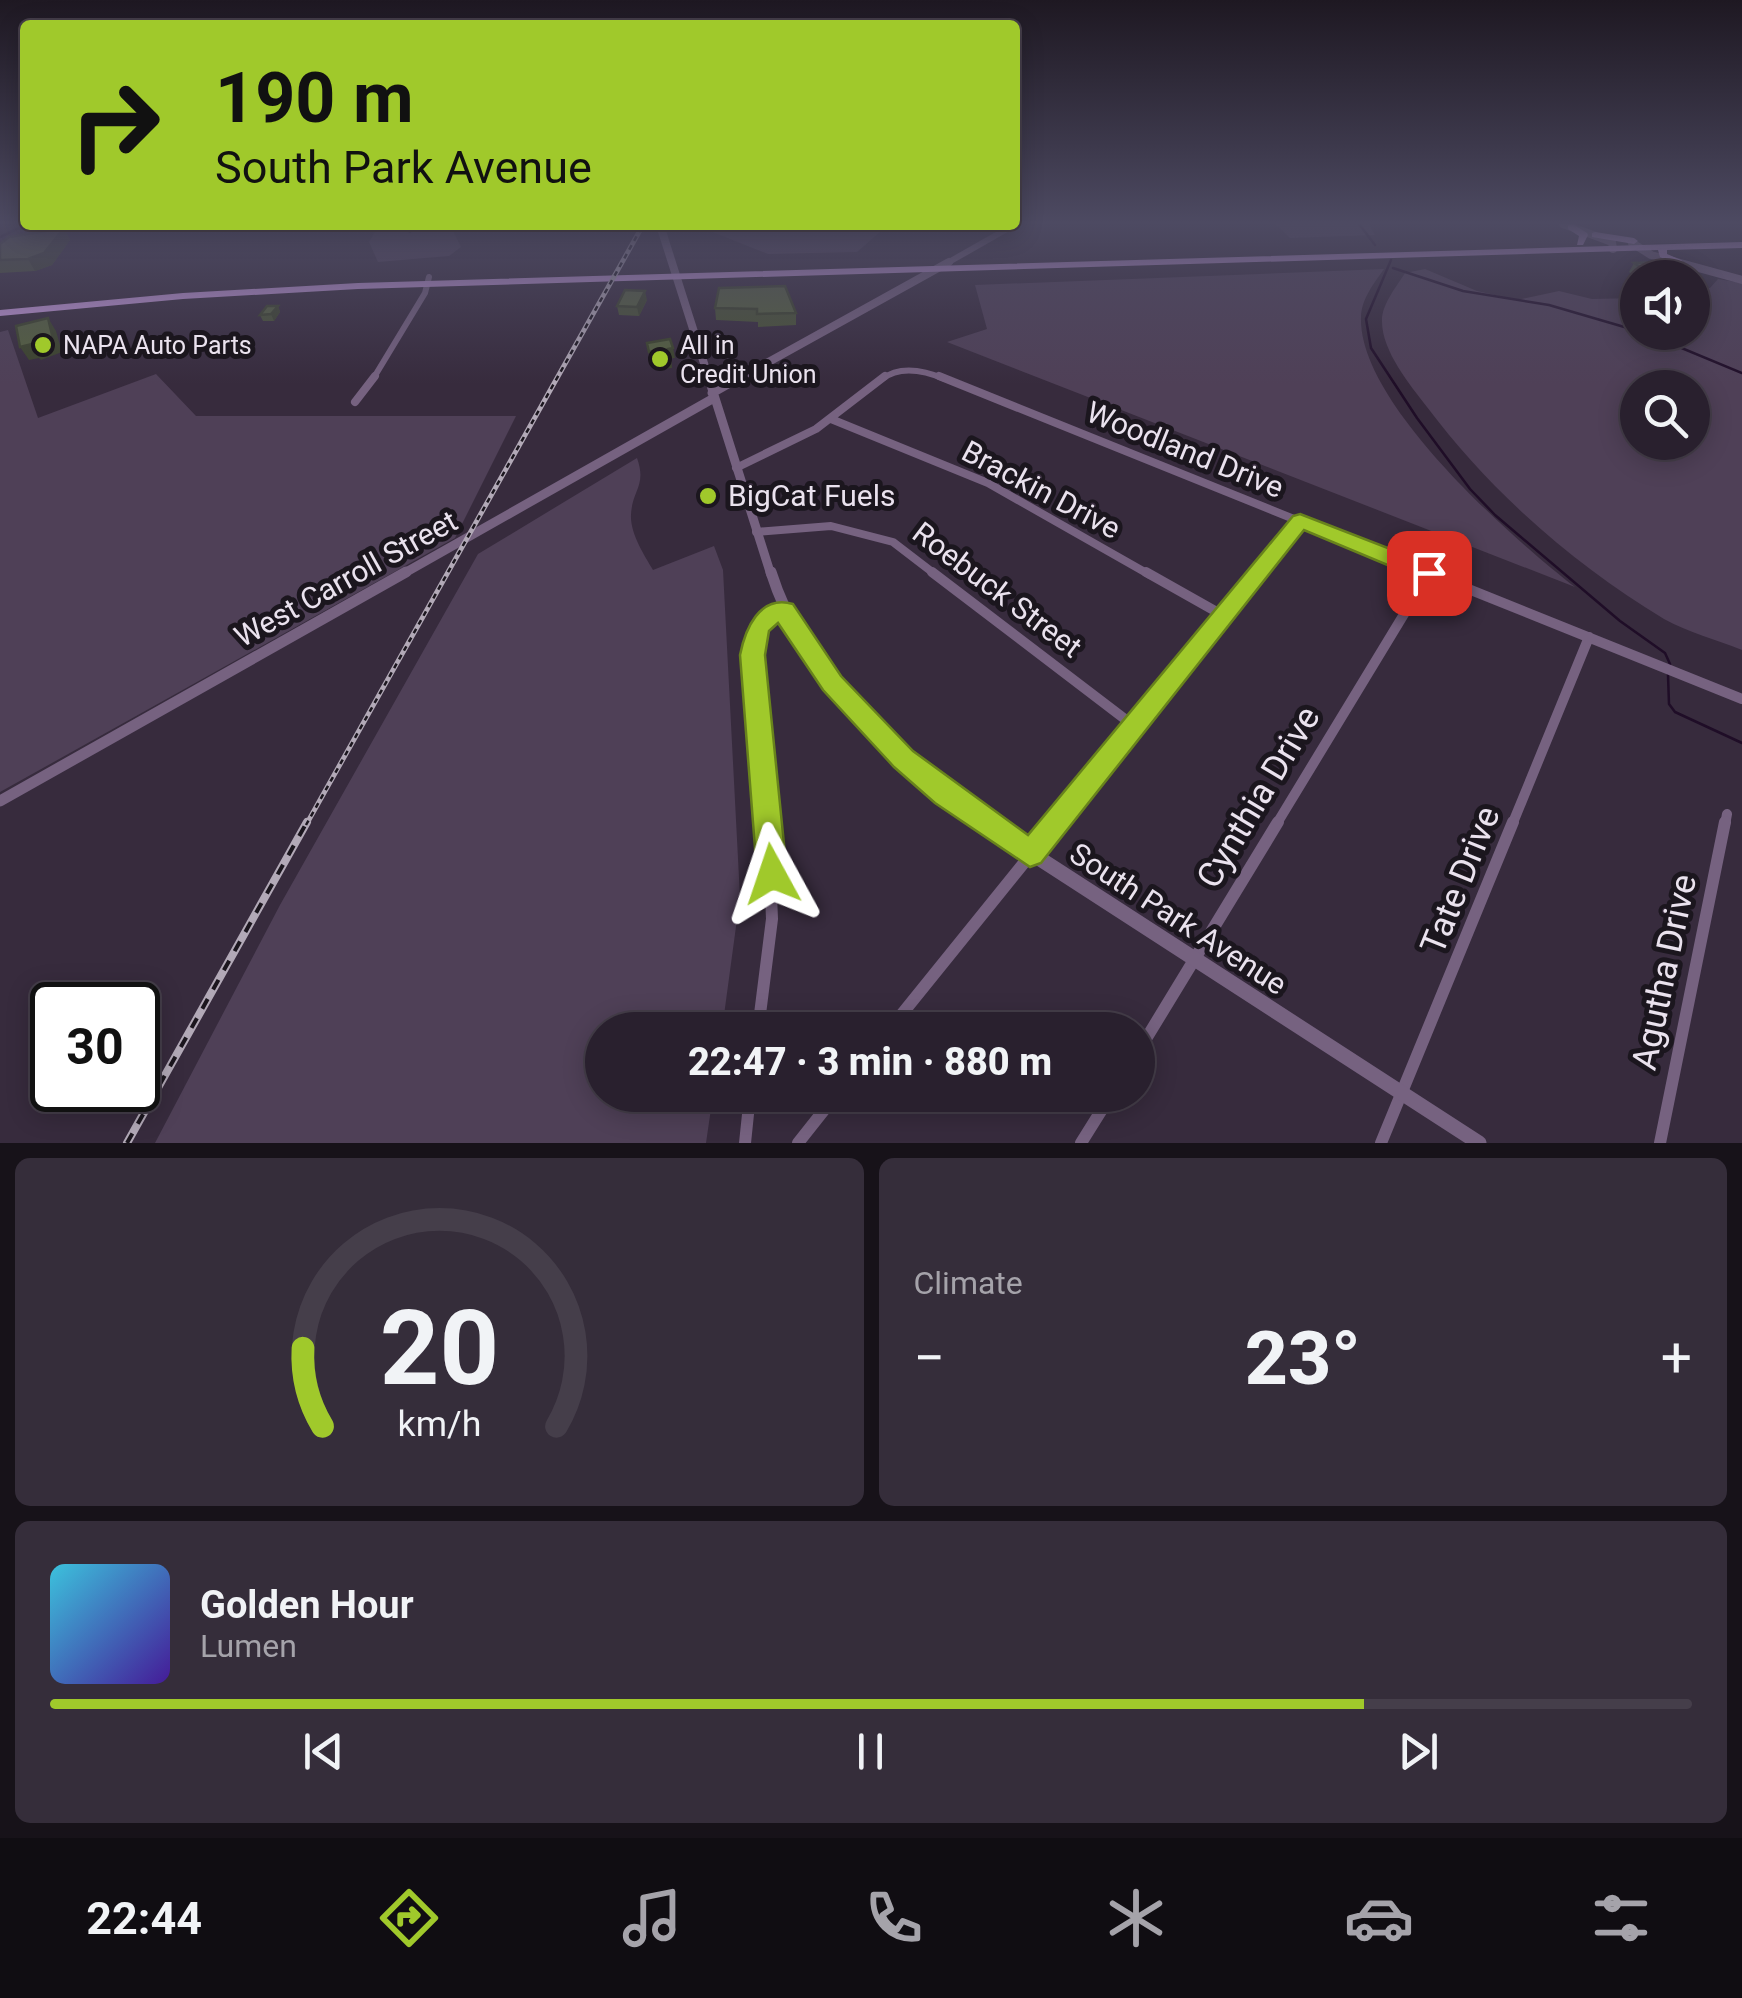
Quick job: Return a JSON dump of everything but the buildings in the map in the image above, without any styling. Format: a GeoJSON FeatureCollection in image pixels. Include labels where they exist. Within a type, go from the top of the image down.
{"type":"FeatureCollection","features":[{"type":"Feature","properties":{"kind":"highway"},"geometry":{"type":"LineString","coordinates":[[677,278],[684,277]]}},
{"type":"Feature","properties":{"kind":"highway"},"geometry":{"type":"LineString","coordinates":[[0,310],[310,285],[686,277]]}},
{"type":"Feature","properties":{"kind":"street","name":"South Park Avenue"},"geometry":{"type":"LineString","coordinates":[[677,278],[756,532],[785,610],[832,683],[896,752],[946,794],[1030,854],[1480,1143]]}},
{"type":"Feature","properties":{"kind":"street","name":"West Carroll Street"},"geometry":{"type":"LineString","coordinates":[[0,801],[916,278]]}},
{"type":"Feature","properties":{"kind":"street"},"geometry":{"type":"LineString","coordinates":[[354,402],[384,364],[425,293],[427,281]]}},
{"type":"Feature","properties":{"kind":"street","name":"Woodland Drive"},"geometry":{"type":"LineString","coordinates":[[736,468],[781,449],[830,419],[889,373],[924,370],[1742,699]]}},
{"type":"Feature","properties":{"kind":"street","name":"Brackin Drive"},"geometry":{"type":"LineString","coordinates":[[830,419],[988,483],[1224,616]]}},
{"type":"Feature","properties":{"kind":"street"},"geometry":{"type":"LineString","coordinates":[[903,1012],[1300,521]]}},
{"type":"Feature","properties":{"kind":"street","name":"Roebuck Street"},"geometry":{"type":"LineString","coordinates":[[756,532],[831,526],[893,542],[1134,726]]}},
{"type":"Feature","properties":{"kind":"street","name":"Cynthia Drive"},"geometry":{"type":"LineString","coordinates":[[1155,1024],[1429,573]]}},
{"type":"Feature","properties":{"kind":"street"},"geometry":{"type":"LineString","coordinates":[[760,1012],[772,919],[772,874],[753,643],[760,623],[785,610]]}},
{"type":"Feature","properties":{"kind":"street","name":"Tate Drive"},"geometry":{"type":"LineString","coordinates":[[1381,1143],[1589,637]]}},
{"type":"Feature","properties":{"kind":"street","name":"Agutha Drive"},"geometry":{"type":"LineString","coordinates":[[1660,1143],[1727,814]]}},
{"type":"Feature","properties":{"kind":"street"},"geometry":{"type":"LineString","coordinates":[[745,1143],[748,1112]]}},
{"type":"Feature","properties":{"kind":"street"},"geometry":{"type":"LineString","coordinates":[[798,1143],[823,1112]]}},
{"type":"Feature","properties":{"kind":"street"},"geometry":{"type":"LineString","coordinates":[[1082,1143],[1101,1112]]}},
{"type":"Feature","properties":{"kind":"shaded area"},"geometry":{"type":"Polygon","coordinates":[[[1171,277],[1378,277],[1361,317],[1367,351],[1384,389],[1443,466],[1575,587],[947,342],[987,329],[975,285],[1171,277]]]}},
{"type":"Feature","properties":{"kind":"shaded area"},"geometry":{"type":"Polygon","coordinates":[[[1402,277],[1445,277],[1477,291],[1517,300],[1559,291],[1592,299],[1620,298],[1620,350],[1710,350],[1710,288],[1718,279],[1742,283],[1742,650],[1673,624],[1630,597],[1566,550],[1506,497],[1452,439],[1398,366],[1386,343],[1383,314],[1402,277]]]}},
{"type":"Feature","properties":{"kind":"shaded area"},"geometry":{"type":"Polygon","coordinates":[[[8,330],[38,418],[156,374],[196,416],[516,416],[455,538],[0,792],[0,332],[8,330]]]}},
{"type":"Feature","properties":{"kind":"shaded area"},"geometry":{"type":"Polygon","coordinates":[[[637,458],[640,482],[631,522],[653,570],[714,546],[723,570],[740,897],[724,1012],[585,1012],[585,1112],[711,1112],[706,1143],[155,1143],[280,905],[478,554],[637,458]]]}},
{"type":"Feature","properties":{"kind":"waterway"},"geometry":{"type":"LineString","coordinates":[[1384,277],[1366,319],[1371,348],[1417,418],[1470,489],[1495,515],[1620,621],[1665,653],[1670,664]]}},
{"type":"Feature","properties":{"kind":"waterway"},"geometry":{"type":"LineString","coordinates":[[1421,277],[1463,291],[1549,305],[1620,326]]}},
{"type":"Feature","properties":{"kind":"waterway"},"geometry":{"type":"LineString","coordinates":[[1686,350],[1742,373]]}},
{"type":"Feature","properties":{"kind":"waterway"},"geometry":{"type":"LineString","coordinates":[[1668,675],[1669,704],[1675,712],[1742,743]]}},
{"type":"Feature","properties":{"kind":"railway"},"geometry":{"type":"LineString","coordinates":[[306,825],[614,277]]}},
{"type":"Feature","properties":{"kind":"railway"},"geometry":{"type":"LineString","coordinates":[[127,1143],[307,822]]}},
{"type":"Feature","properties":{"kind":"place","name":"NAPA Auto Parts"},"geometry":{"type":"Point","coordinates":[43,345]}},
{"type":"Feature","properties":{"kind":"place","name":"All in Credit Union"},"geometry":{"type":"Point","coordinates":[660,359]}},
{"type":"Feature","properties":{"kind":"place","name":"BigCat Fuels"},"geometry":{"type":"Point","coordinates":[708,496]}},
{"type":"Feature","properties":{"kind":"route"},"geometry":{"type":"LineString","coordinates":[[772,874],[753,655],[754,635],[770,616],[785,610],[832,683],[904,759],[1030,854],[1300,521],[1429,573]]}}]}
